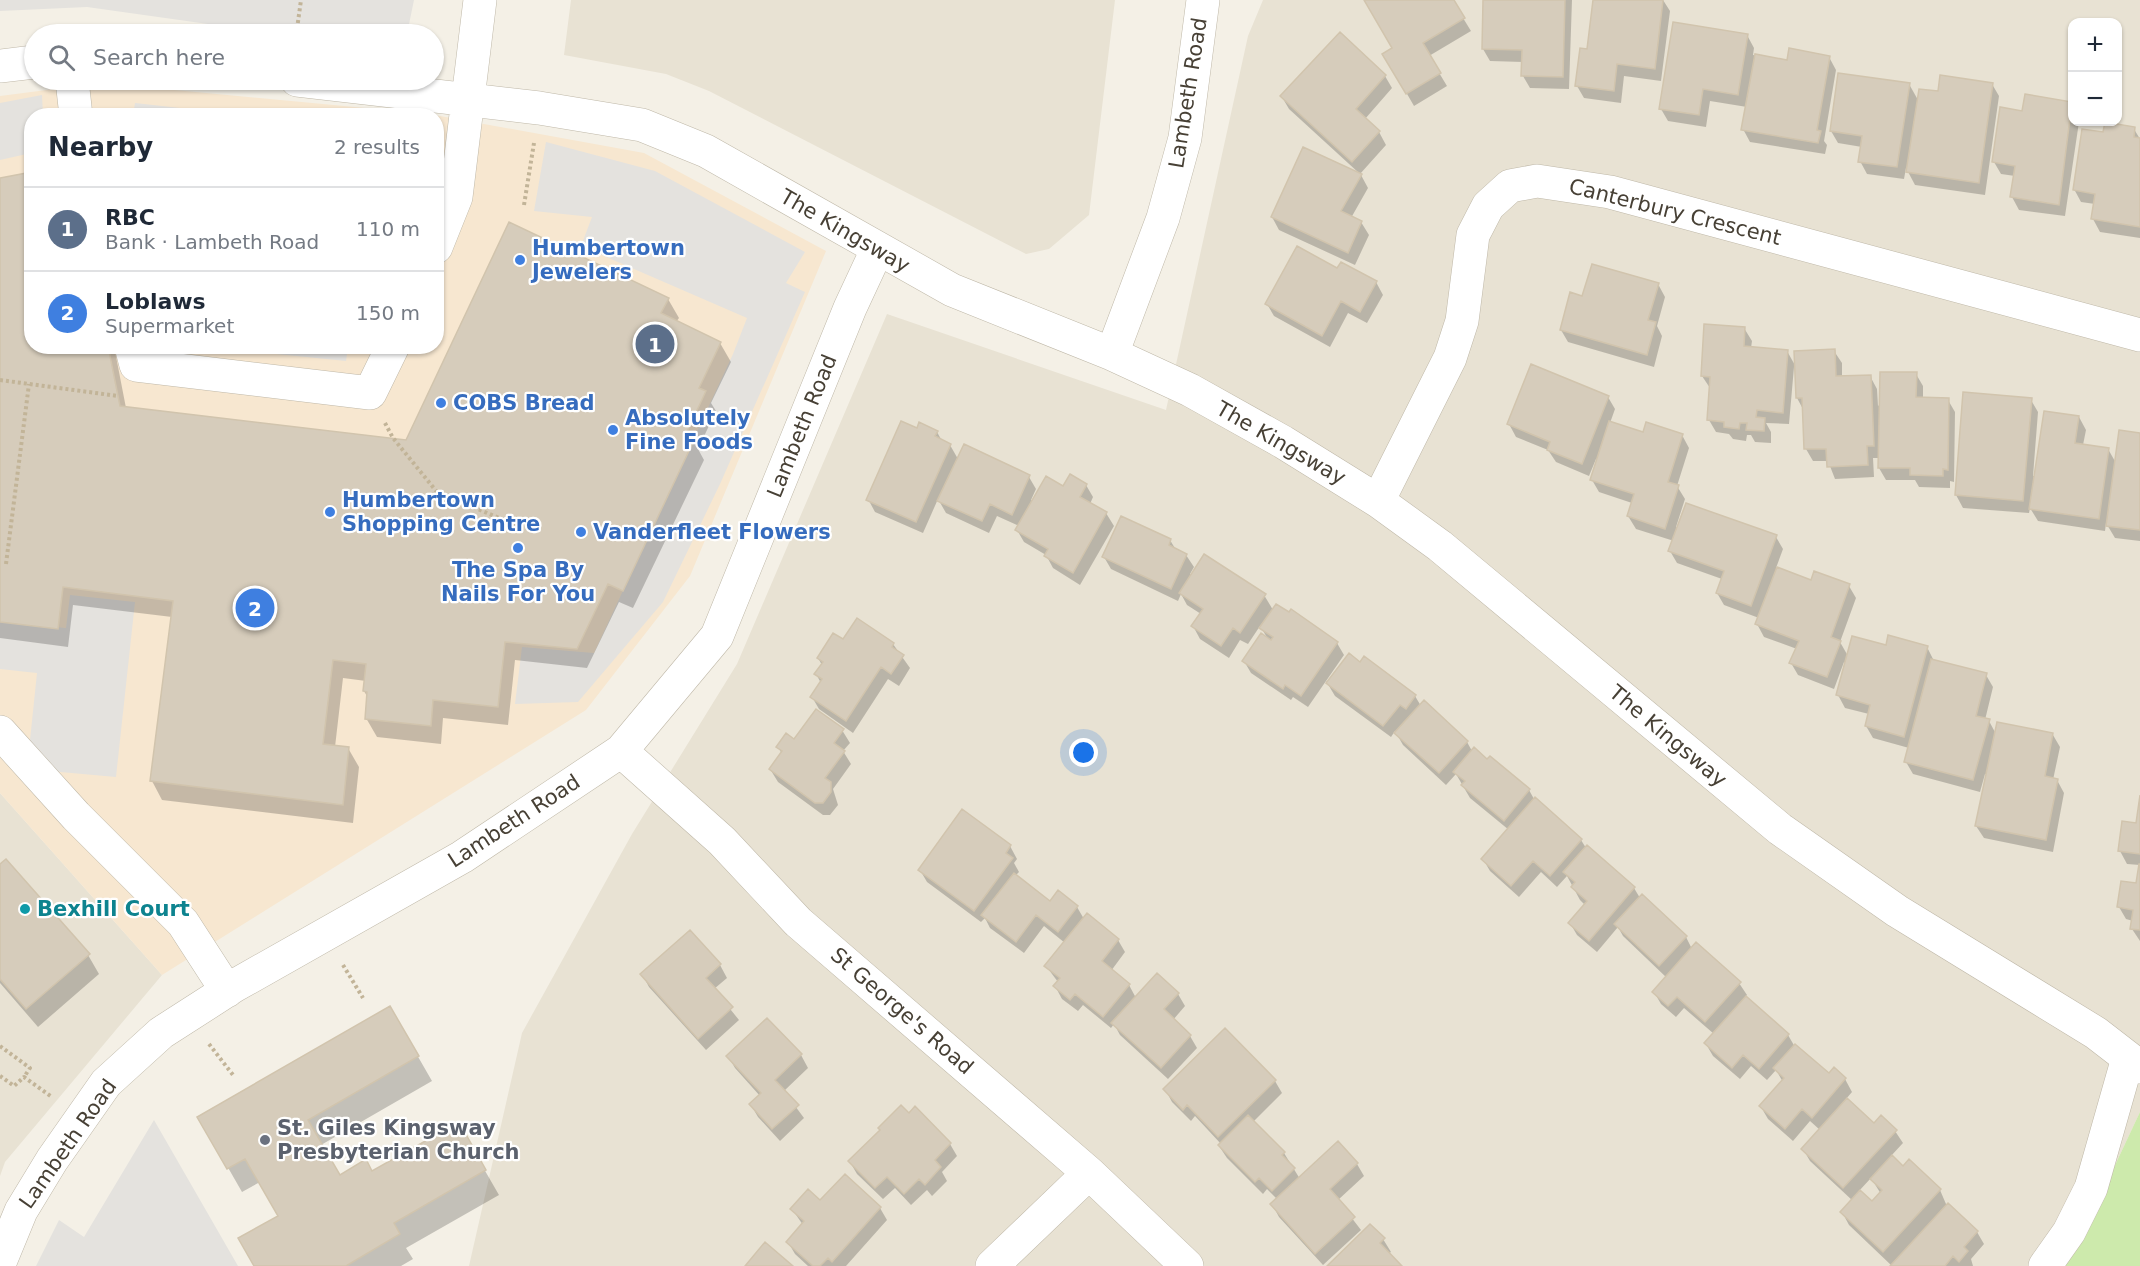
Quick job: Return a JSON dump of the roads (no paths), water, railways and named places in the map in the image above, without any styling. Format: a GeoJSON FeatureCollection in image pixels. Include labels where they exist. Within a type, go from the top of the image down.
{"type":"FeatureCollection","features":[{"type":"Feature","properties":{"kind":"street"},"geometry":{"type":"LineString","coordinates":[[444,227],[456,196],[480,0]]}},
{"type":"Feature","properties":{"kind":"street","name":"Lambeth Road"},"geometry":{"type":"LineString","coordinates":[[1112,354],[1163,218],[1185,138],[1203,0]]}},
{"type":"Feature","properties":{"kind":"street"},"geometry":{"type":"LineString","coordinates":[[0,66],[24,63]]}},
{"type":"Feature","properties":{"kind":"street"},"geometry":{"type":"LineString","coordinates":[[73,90],[75,108]]}},
{"type":"Feature","properties":{"kind":"street","name":"The Kingsway"},"geometry":{"type":"LineString","coordinates":[[387,90],[607,117],[651,129],[706,151],[877,250],[952,290],[1112,354],[1190,390],[1283,442],[1377,501],[1440,546],[1780,829],[1897,911],[2096,1033],[2134,1063]]}},
{"type":"Feature","properties":{"kind":"street","name":"Canterbury Crescent"},"geometry":{"type":"LineString","coordinates":[[1377,501],[1450,358],[1462,321],[1473,235],[1488,206],[1510,186],[1537,181],[1610,192],[2140,335]]}},
{"type":"Feature","properties":{"kind":"street","name":"Lambeth Road"},"geometry":{"type":"LineString","coordinates":[[0,1262],[10,1207],[52,1160],[106,1083],[161,1034],[227,991],[462,857],[621,751],[717,636],[850,308],[877,250]]}},
{"type":"Feature","properties":{"kind":"street"},"geometry":{"type":"LineString","coordinates":[[134,356],[370,393],[389,354]]}},
{"type":"Feature","properties":{"kind":"street"},"geometry":{"type":"LineString","coordinates":[[0,732],[76,816],[183,923],[227,991]]}},
{"type":"Feature","properties":{"kind":"street","name":"St George's Road"},"geometry":{"type":"LineString","coordinates":[[621,751],[722,841],[798,921],[1089,1173],[1187,1266]]}},
{"type":"Feature","properties":{"kind":"street"},"geometry":{"type":"LineString","coordinates":[[2045,1266],[2069,1232],[2091,1188],[2134,1063]]}},
{"type":"Feature","properties":{"kind":"street"},"geometry":{"type":"LineString","coordinates":[[992,1266],[1089,1173]]}},
{"type":"Feature","properties":{"kind":"place","name":"Humbertown Jewelers"},"geometry":{"type":"Point","coordinates":[520,260]}},
{"type":"Feature","properties":{"kind":"place","name":"RBC"},"geometry":{"type":"Point","coordinates":[655,344]}},
{"type":"Feature","properties":{"kind":"place","name":"COBS Bread"},"geometry":{"type":"Point","coordinates":[441,403]}},
{"type":"Feature","properties":{"kind":"place","name":"Absolutely Fine Foods"},"geometry":{"type":"Point","coordinates":[613,430]}},
{"type":"Feature","properties":{"kind":"place","name":"Humbertown Shopping Centre"},"geometry":{"type":"Point","coordinates":[330,512]}},
{"type":"Feature","properties":{"kind":"place","name":"Vanderfleet Flowers"},"geometry":{"type":"Point","coordinates":[581,532]}},
{"type":"Feature","properties":{"kind":"place","name":"The Spa By Nails For You"},"geometry":{"type":"Point","coordinates":[518,548]}},
{"type":"Feature","properties":{"kind":"place","name":"Loblaws"},"geometry":{"type":"Point","coordinates":[255,608]}},
{"type":"Feature","properties":{"kind":"place","name":"Bexhill Court"},"geometry":{"type":"Point","coordinates":[25,909]}},
{"type":"Feature","properties":{"kind":"place","name":"St. Giles Kingsway Presbyterian Church"},"geometry":{"type":"Point","coordinates":[265,1140]}}]}
